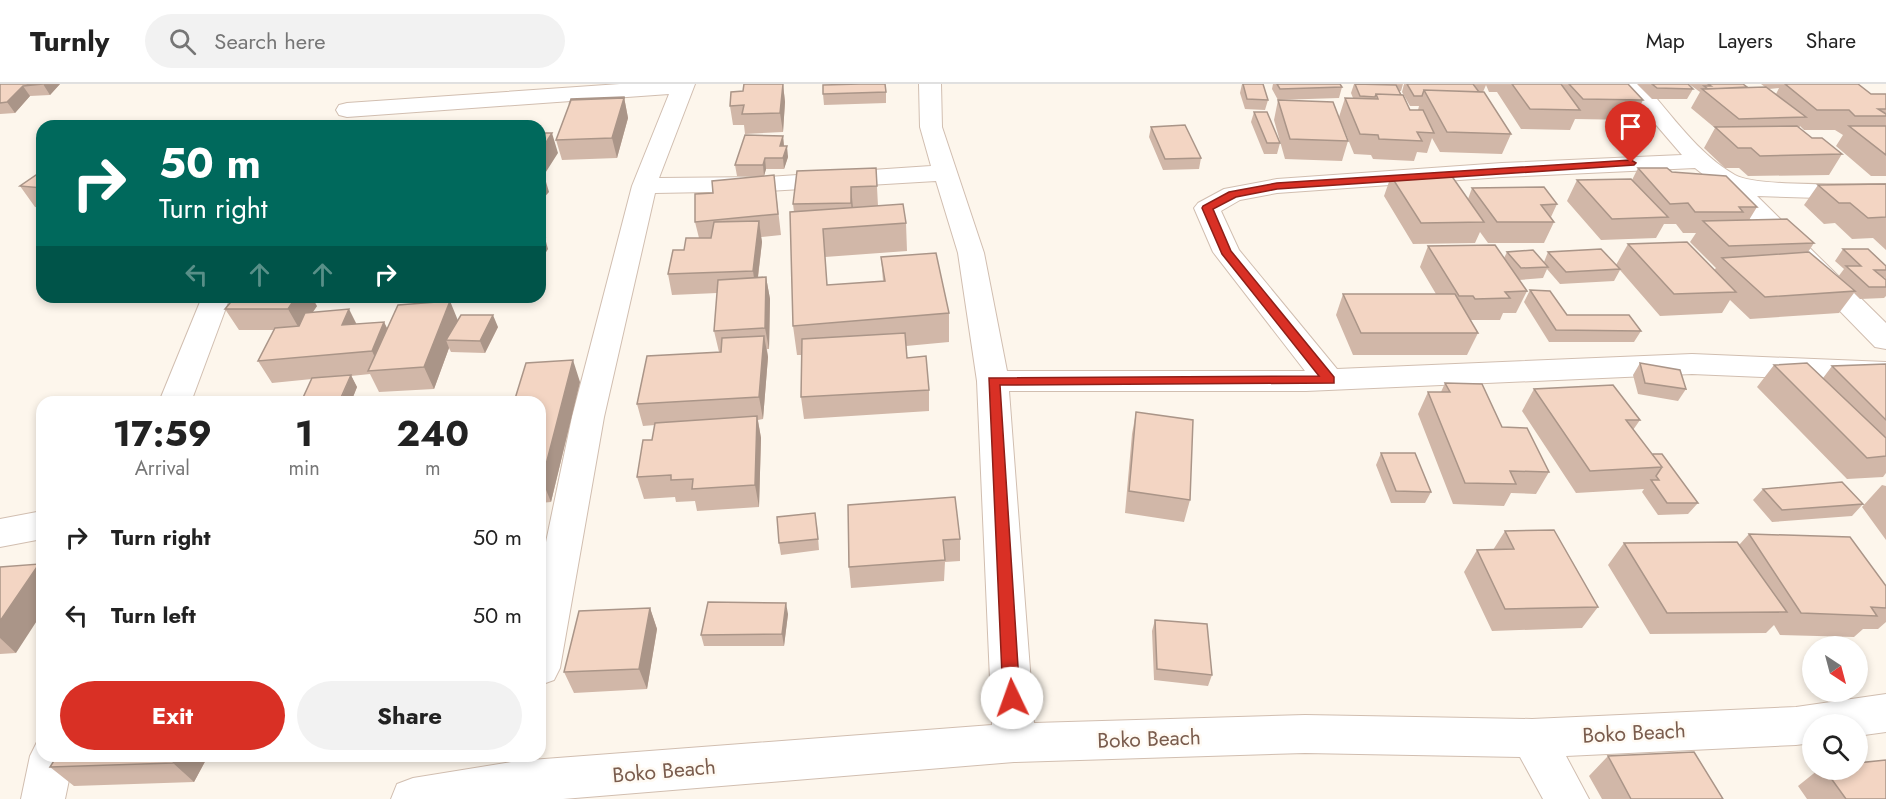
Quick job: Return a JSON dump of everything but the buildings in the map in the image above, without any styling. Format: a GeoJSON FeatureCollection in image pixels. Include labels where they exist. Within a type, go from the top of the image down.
{"type":"FeatureCollection","features":[{"type":"Feature","properties":{"kind":"street"},"geometry":{"type":"LineString","coordinates":[[341,118],[370,84]]}},
{"type":"Feature","properties":{"kind":"street"},"geometry":{"type":"LineString","coordinates":[[930,84],[931,127],[971,253],[993,381],[1014,743]]}},
{"type":"Feature","properties":{"kind":"street"},"geometry":{"type":"LineString","coordinates":[[1632,84],[1700,161],[1728,182],[1886,340]]}},
{"type":"Feature","properties":{"kind":"street"},"geometry":{"type":"LineString","coordinates":[[341,118],[684,85],[644,186],[588,417],[546,637]]}},
{"type":"Feature","properties":{"kind":"street"},"geometry":{"type":"LineString","coordinates":[[1329,380],[1226,252],[1207,208],[1233,194],[1277,186],[1492,170],[1700,161]]}},
{"type":"Feature","properties":{"kind":"street"},"geometry":{"type":"LineString","coordinates":[[644,186],[768,184],[944,173]]}},
{"type":"Feature","properties":{"kind":"street"},"geometry":{"type":"LineString","coordinates":[[1728,182],[1758,189],[1886,192]]}},
{"type":"Feature","properties":{"kind":"street"},"geometry":{"type":"LineString","coordinates":[[177,396],[214,303]]}},
{"type":"Feature","properties":{"kind":"street"},"geometry":{"type":"LineString","coordinates":[[993,381],[1329,380],[1692,364],[1886,372]]}},
{"type":"Feature","properties":{"kind":"street"},"geometry":{"type":"LineString","coordinates":[[0,532],[36,526]]}},
{"type":"Feature","properties":{"kind":"street","name":"Boko Beach"},"geometry":{"type":"LineString","coordinates":[[413,799],[521,769],[1014,743],[1305,734],[1532,738],[1797,726],[1886,713]]}},
{"type":"Feature","properties":{"kind":"street"},"geometry":{"type":"LineString","coordinates":[[1532,738],[1567,799]]}},
{"type":"Feature","properties":{"kind":"street"},"geometry":{"type":"LineString","coordinates":[[43,799],[51,762]]}},
{"type":"Feature","properties":{"kind":"route"},"geometry":{"type":"LineString","coordinates":[[1012,698],[993,381],[1062,383],[1329,380],[1266,305],[1226,252],[1207,208],[1233,194],[1277,186],[1631,163]]}}]}
